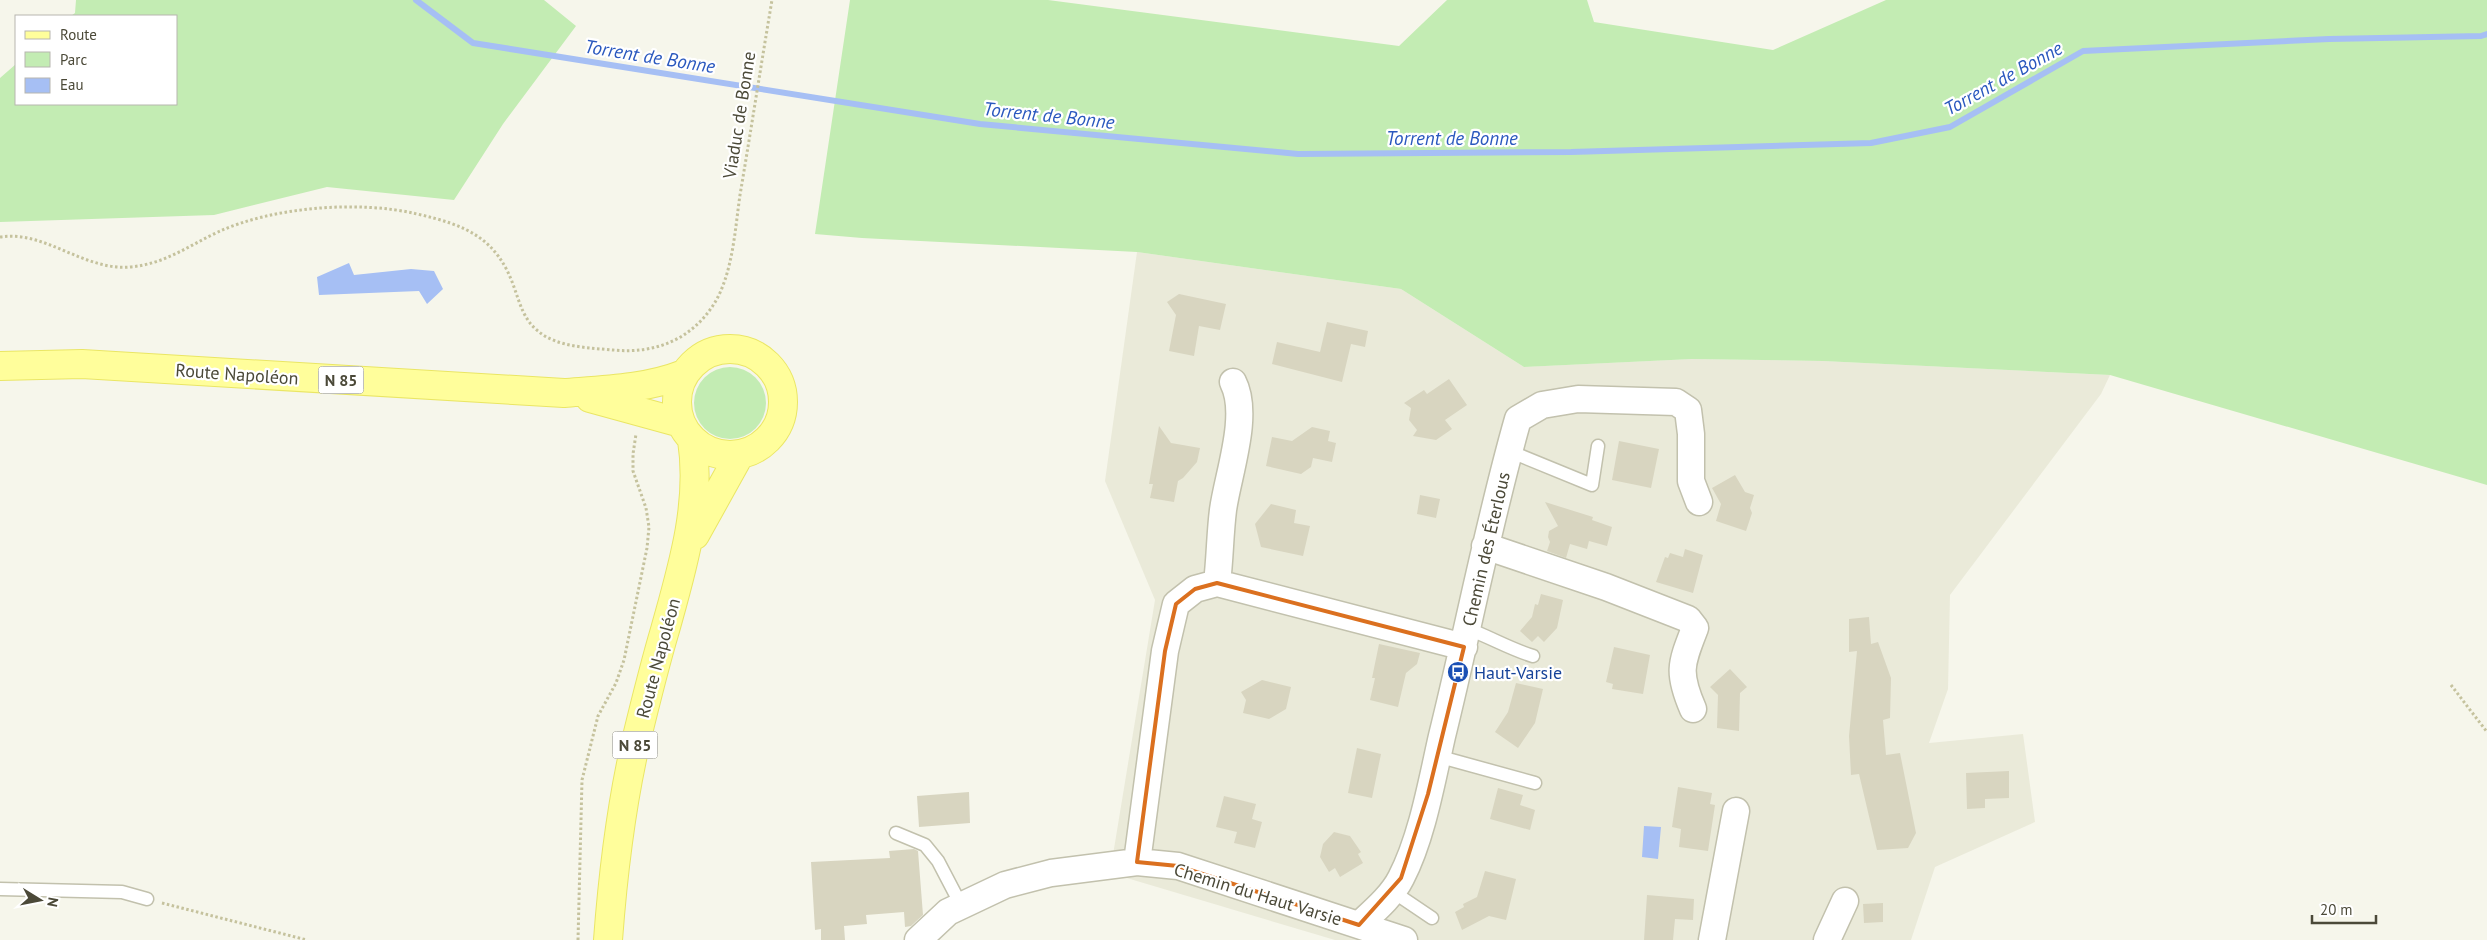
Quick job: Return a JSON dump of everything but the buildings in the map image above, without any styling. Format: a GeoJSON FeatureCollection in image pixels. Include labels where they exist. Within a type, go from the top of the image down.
{"type":"FeatureCollection","features":[{"type":"Feature","properties":{"kind":"main road"},"geometry":{"type":"LineString","coordinates":[[733,348],[749,352],[763,360],[775,373],[782,389],[783,406],[779,423],[770,438],[756,448],[740,454],[722,455],[706,450],[687,432],[677,398],[684,374],[704,355],[717,350],[733,348]]}},
{"type":"Feature","properties":{"kind":"main road","name":"Route Napoléon"},"geometry":{"type":"LineString","coordinates":[[0,366],[82,364],[564,393],[643,385],[667,381],[684,374]]}},
{"type":"Feature","properties":{"kind":"main road","name":"Route Napoléon"},"geometry":{"type":"LineString","coordinates":[[564,393],[640,411],[687,432],[696,463],[686,554],[632,759],[613,872],[608,940]]}},
{"type":"Feature","properties":{"kind":"main road","name":"Route Napoléon"},"geometry":{"type":"LineString","coordinates":[[686,554],[703,518],[740,454]]}},
{"type":"Feature","properties":{"kind":"street"},"geometry":{"type":"LineString","coordinates":[[1217,583],[1223,511],[1240,419],[1239,394],[1233,382]]}},
{"type":"Feature","properties":{"kind":"street","name":"Chemin des Éterlous"},"geometry":{"type":"LineString","coordinates":[[1359,926],[1392,891],[1401,878],[1414,843],[1438,756],[1466,638],[1485,546],[1518,419],[1542,405],[1578,399],[1676,402],[1688,410],[1691,434],[1691,481],[1699,502]]}},
{"type":"Feature","properties":{"kind":"street"},"geometry":{"type":"LineString","coordinates":[[1485,546],[1606,587],[1688,619],[1695,628],[1681,670],[1684,688],[1693,708]]}},
{"type":"Feature","properties":{"kind":"street"},"geometry":{"type":"LineString","coordinates":[[1137,862],[1165,651],[1176,604],[1195,589],[1217,583],[1466,638]]}},
{"type":"Feature","properties":{"kind":"street"},"geometry":{"type":"LineString","coordinates":[[1712,940],[1736,810]]}},
{"type":"Feature","properties":{"kind":"street","name":"Chemin du Haut Varsie"},"geometry":{"type":"LineString","coordinates":[[918,940],[948,912],[1005,885],[1051,873],[1137,862],[1178,866],[1404,940]]}},
{"type":"Feature","properties":{"kind":"street"},"geometry":{"type":"LineString","coordinates":[[1827,940],[1845,901]]}},
{"type":"Feature","properties":{"kind":"lane"},"geometry":{"type":"LineString","coordinates":[[1509,451],[1592,485],[1598,446]]}},
{"type":"Feature","properties":{"kind":"lane"},"geometry":{"type":"LineString","coordinates":[[1466,638],[1490,637],[1510,648],[1533,656]]}},
{"type":"Feature","properties":{"kind":"lane"},"geometry":{"type":"LineString","coordinates":[[1438,756],[1536,783]]}},
{"type":"Feature","properties":{"kind":"lane"},"geometry":{"type":"LineString","coordinates":[[896,833],[925,845],[938,861],[961,905]]}},
{"type":"Feature","properties":{"kind":"lane"},"geometry":{"type":"LineString","coordinates":[[0,889],[122,892],[147,899]]}},
{"type":"Feature","properties":{"kind":"lane"},"geometry":{"type":"LineString","coordinates":[[1392,891],[1432,918]]}},
{"type":"Feature","properties":{"kind":"path","name":"Viaduc de Bonne"},"geometry":{"type":"LineString","coordinates":[[0,237],[12,236],[29,239],[106,266],[129,267],[162,261],[217,232],[250,219],[291,212],[362,207],[416,214],[466,230],[487,241],[498,253],[509,273],[527,320],[540,333],[553,340],[579,346],[627,351],[655,349],[674,342],[702,320],[721,292],[734,235],[772,0]]}},
{"type":"Feature","properties":{"kind":"path"},"geometry":{"type":"LineString","coordinates":[[578,940],[582,780],[598,716],[616,683],[624,660],[647,548],[649,527],[646,508],[633,471],[632,454],[640,411]]}},
{"type":"Feature","properties":{"kind":"path"},"geometry":{"type":"LineString","coordinates":[[2451,685],[2487,732]]}},
{"type":"Feature","properties":{"kind":"path"},"geometry":{"type":"LineString","coordinates":[[147,899],[307,940]]}},
{"type":"Feature","properties":{"kind":"highlighted area"},"geometry":{"type":"Polygon","coordinates":[[[1217,583],[1464,647],[1428,794],[1401,878],[1359,925],[1178,866],[1137,862],[1165,651],[1176,604],[1195,589],[1217,583]]]}},
{"type":"Feature","properties":{"kind":"shaded area"},"geometry":{"type":"Polygon","coordinates":[[[1137,252],[1401,289],[1524,367],[1692,359],[1823,361],[2110,375],[2101,394],[1950,595],[1948,689],[1929,743],[2023,734],[2035,822],[1935,867],[1911,940],[1335,940],[1110,873],[1155,600],[1105,481],[1137,252]]]}},
{"type":"Feature","properties":{"kind":"green space"},"geometry":{"type":"Polygon","coordinates":[[[76,0],[544,0],[576,26],[503,124],[454,200],[327,187],[214,215],[0,222],[0,78],[15,65],[15,105],[178,105],[178,15],[72,15],[75,13],[76,0]]]}},
{"type":"Feature","properties":{"kind":"green space"},"geometry":{"type":"Polygon","coordinates":[[[850,0],[1048,0],[1399,46],[1447,0],[1587,0],[1594,22],[1773,50],[1886,0],[2487,0],[2487,485],[2110,375],[1823,361],[1692,359],[1524,367],[1401,289],[1137,252],[815,234],[850,0]]]}},
{"type":"Feature","properties":{"kind":"green space"},"geometry":{"type":"Polygon","coordinates":[[[730,367],[750,373],[760,383],[766,403],[760,423],[750,433],[730,439],[710,433],[700,423],[694,403],[700,383],[710,373],[730,367]]]}},
{"type":"Feature","properties":{"kind":"water"},"geometry":{"type":"Polygon","coordinates":[[[349,263],[354,275],[411,269],[434,271],[443,289],[427,304],[419,291],[319,295],[317,277],[349,263]]]}},
{"type":"Feature","properties":{"kind":"water"},"geometry":{"type":"Polygon","coordinates":[[[1644,826],[1661,827],[1658,859],[1642,857],[1644,826]]]}},
{"type":"Feature","properties":{"kind":"waterway","name":"Torrent de Bonne"},"geometry":{"type":"LineString","coordinates":[[416,0],[473,43],[980,124],[1298,154],[1571,152],[1871,143],[1950,127],[2083,51],[2329,39],[2481,36],[2487,34]]}},
{"type":"Feature","properties":{"kind":"place","name":"Haut-Varsie"},"geometry":{"type":"Point","coordinates":[1458,672]}}]}
